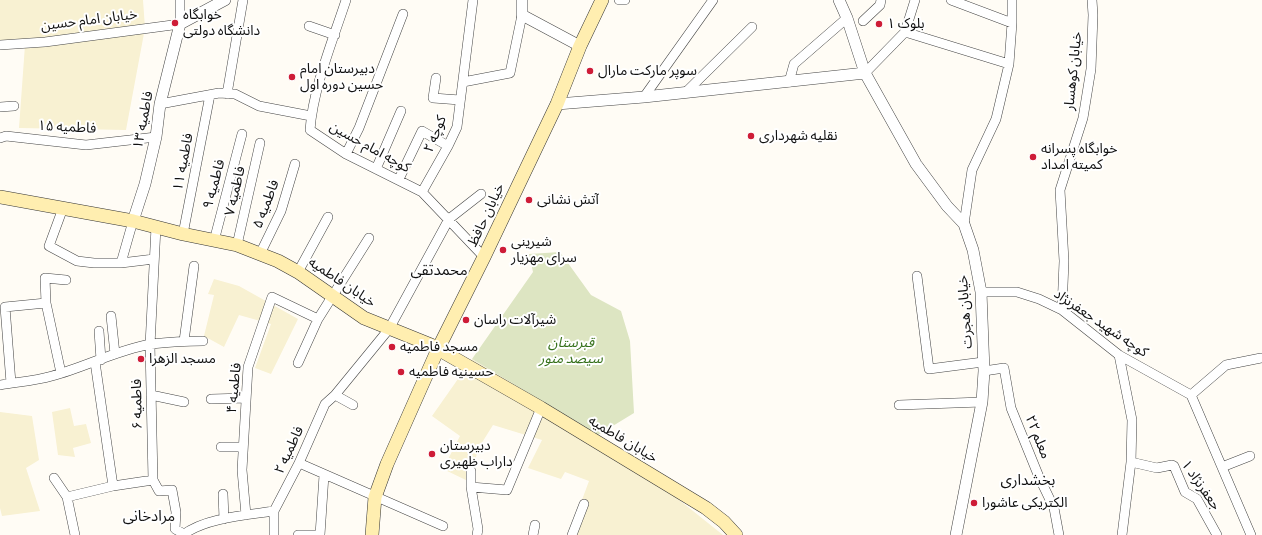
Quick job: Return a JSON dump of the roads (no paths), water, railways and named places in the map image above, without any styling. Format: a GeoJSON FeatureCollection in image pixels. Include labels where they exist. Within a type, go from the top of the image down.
{"type":"FeatureCollection","features":[{"type":"Feature","properties":{"kind":"main road","name":"خیابان حافظ"},"geometry":{"type":"LineString","coordinates":[[372,535],[375,497],[387,464],[438,349],[557,104],[580,46],[602,0]]}},
{"type":"Feature","properties":{"kind":"main road","name":"خیابان فاطمیه"},"geometry":{"type":"LineString","coordinates":[[0,196],[133,221],[183,234],[237,245],[278,261],[298,272],[364,318],[431,345],[541,408],[706,508],[724,522],[736,535]]}},
{"type":"Feature","properties":{"kind":"street"},"geometry":{"type":"LineString","coordinates":[[180,0],[180,24]]}},
{"type":"Feature","properties":{"kind":"street","name":"خیابان امام حسین"},"geometry":{"type":"LineString","coordinates":[[0,45],[45,42],[180,24],[225,0]]}},
{"type":"Feature","properties":{"kind":"street"},"geometry":{"type":"LineString","coordinates":[[227,94],[243,0]]}},
{"type":"Feature","properties":{"kind":"street"},"geometry":{"type":"LineString","coordinates":[[160,104],[219,93],[235,94],[259,106],[311,116],[320,80],[346,0]]}},
{"type":"Feature","properties":{"kind":"street","name":"کوچه ۲"},"geometry":{"type":"LineString","coordinates":[[422,192],[448,146],[456,127],[473,0]]}},
{"type":"Feature","properties":{"kind":"street"},"geometry":{"type":"LineString","coordinates":[[463,82],[510,73],[522,15],[522,0]]}},
{"type":"Feature","properties":{"kind":"street"},"geometry":{"type":"LineString","coordinates":[[619,0],[624,0]]}},
{"type":"Feature","properties":{"kind":"street"},"geometry":{"type":"LineString","coordinates":[[644,97],[713,0]]}},
{"type":"Feature","properties":{"kind":"street","name":"خیابان هجرت"},"geometry":{"type":"LineString","coordinates":[[840,0],[865,73],[916,164],[947,206],[964,224],[973,250],[981,292],[983,367],[982,402],[956,535]]}},
{"type":"Feature","properties":{"kind":"street"},"geometry":{"type":"LineString","coordinates":[[863,22],[880,5],[881,0]]}},
{"type":"Feature","properties":{"kind":"street"},"geometry":{"type":"LineString","coordinates":[[557,104],[644,97],[865,73],[905,32],[915,0]]}},
{"type":"Feature","properties":{"kind":"street"},"geometry":{"type":"LineString","coordinates":[[951,0],[1012,23]]}},
{"type":"Feature","properties":{"kind":"street"},"geometry":{"type":"LineString","coordinates":[[964,224],[972,170],[996,119],[1009,64],[1012,0]]}},
{"type":"Feature","properties":{"kind":"street","name":"خیابان کوهسار"},"geometry":{"type":"LineString","coordinates":[[1062,310],[1064,260],[1060,190],[1083,118],[1091,69],[1093,15],[1092,0]]}},
{"type":"Feature","properties":{"kind":"street"},"geometry":{"type":"LineString","coordinates":[[346,154],[360,128],[402,14]]}},
{"type":"Feature","properties":{"kind":"street"},"geometry":{"type":"LineString","coordinates":[[522,15],[580,46]]}},
{"type":"Feature","properties":{"kind":"street"},"geometry":{"type":"LineString","coordinates":[[789,82],[794,64],[847,18]]}},
{"type":"Feature","properties":{"kind":"street","name":"فاطمیه ۱۳"},"geometry":{"type":"LineString","coordinates":[[133,221],[145,184],[156,137],[160,104],[180,24]]}},
{"type":"Feature","properties":{"kind":"street"},"geometry":{"type":"LineString","coordinates":[[309,26],[335,35]]}},
{"type":"Feature","properties":{"kind":"street"},"geometry":{"type":"LineString","coordinates":[[686,92],[752,27]]}},
{"type":"Feature","properties":{"kind":"street"},"geometry":{"type":"LineString","coordinates":[[905,32],[1009,64]]}},
{"type":"Feature","properties":{"kind":"street"},"geometry":{"type":"LineString","coordinates":[[436,78],[433,98],[460,100]]}},
{"type":"Feature","properties":{"kind":"street","name":"فاطمیه ۱۱"},"geometry":{"type":"LineString","coordinates":[[183,234],[210,95]]}},
{"type":"Feature","properties":{"kind":"street"},"geometry":{"type":"LineString","coordinates":[[0,107],[14,106]]}},
{"type":"Feature","properties":{"kind":"street"},"geometry":{"type":"LineString","coordinates":[[376,169],[400,111]]}},
{"type":"Feature","properties":{"kind":"street","name":"کوچه امام حسین"},"geometry":{"type":"LineString","coordinates":[[311,116],[310,130],[346,154],[422,192],[484,257]]}},
{"type":"Feature","properties":{"kind":"street"},"geometry":{"type":"LineString","coordinates":[[398,180],[422,131],[448,146]]}},
{"type":"Feature","properties":{"kind":"street","name":"فاطمیه ۹"},"geometry":{"type":"LineString","coordinates":[[214,241],[242,134]]}},
{"type":"Feature","properties":{"kind":"street","name":"فاطمیه ۱۵"},"geometry":{"type":"LineString","coordinates":[[0,138],[6,136],[86,145],[156,137]]}},
{"type":"Feature","properties":{"kind":"street","name":"فاطمیه ۷"},"geometry":{"type":"LineString","coordinates":[[237,245],[260,143]]}},
{"type":"Feature","properties":{"kind":"street","name":"فاطمیه ۵"},"geometry":{"type":"LineString","coordinates":[[260,254],[281,211],[295,164]]}},
{"type":"Feature","properties":{"kind":"street"},"geometry":{"type":"LineString","coordinates":[[449,219],[481,194]]}},
{"type":"Feature","properties":{"kind":"street"},"geometry":{"type":"LineString","coordinates":[[63,208],[49,246],[77,261],[94,263],[121,263],[154,259]]}},
{"type":"Feature","properties":{"kind":"street"},"geometry":{"type":"LineString","coordinates":[[298,272],[328,217]]}},
{"type":"Feature","properties":{"kind":"street","name":"فاطمیه ۲"},"geometry":{"type":"LineString","coordinates":[[274,511],[299,463],[325,404],[335,395],[389,329],[449,219]]}},
{"type":"Feature","properties":{"kind":"street"},"geometry":{"type":"LineString","coordinates":[[121,263],[133,221]]}},
{"type":"Feature","properties":{"kind":"street","name":"فاطمیه ۶"},"geometry":{"type":"LineString","coordinates":[[153,480],[150,344],[156,227]]}},
{"type":"Feature","properties":{"kind":"street"},"geometry":{"type":"LineString","coordinates":[[298,363],[318,319],[369,238]]}},
{"type":"Feature","properties":{"kind":"street"},"geometry":{"type":"LineString","coordinates":[[184,340],[194,266]]}},
{"type":"Feature","properties":{"kind":"street"},"geometry":{"type":"LineString","coordinates":[[917,276],[929,368],[983,367]]}},
{"type":"Feature","properties":{"kind":"street"},"geometry":{"type":"LineString","coordinates":[[62,373],[46,303],[45,278],[66,280]]}},
{"type":"Feature","properties":{"kind":"street","name":"کوچه شهید جعفرنژاد"},"geometry":{"type":"LineString","coordinates":[[981,292],[1017,292],[1039,299],[1062,310],[1119,355],[1191,395]]}},
{"type":"Feature","properties":{"kind":"street","name":"فاطمیه ۴"},"geometry":{"type":"LineString","coordinates":[[246,515],[242,470],[248,367],[272,297],[318,319]]}},
{"type":"Feature","properties":{"kind":"street"},"geometry":{"type":"LineString","coordinates":[[11,383],[5,307],[46,303]]}},
{"type":"Feature","properties":{"kind":"street"},"geometry":{"type":"LineString","coordinates":[[111,316],[115,354]]}},
{"type":"Feature","properties":{"kind":"street"},"geometry":{"type":"LineString","coordinates":[[99,331],[98,360],[113,486]]}},
{"type":"Feature","properties":{"kind":"street"},"geometry":{"type":"LineString","coordinates":[[0,385],[49,377],[115,354],[150,344],[184,340],[204,341]]}},
{"type":"Feature","properties":{"kind":"street"},"geometry":{"type":"LineString","coordinates":[[1119,355],[1132,420],[1131,462],[1122,535]]}},
{"type":"Feature","properties":{"kind":"street"},"geometry":{"type":"LineString","coordinates":[[1252,535],[1191,395],[1226,365],[1261,358]]}},
{"type":"Feature","properties":{"kind":"street","name":"معلم ۲۲"},"geometry":{"type":"LineString","coordinates":[[983,367],[1004,368],[1011,408],[1036,471],[1054,508],[1059,535]]}},
{"type":"Feature","properties":{"kind":"street"},"geometry":{"type":"LineString","coordinates":[[151,395],[184,402]]}},
{"type":"Feature","properties":{"kind":"street"},"geometry":{"type":"LineString","coordinates":[[335,395],[353,405]]}},
{"type":"Feature","properties":{"kind":"street"},"geometry":{"type":"LineString","coordinates":[[211,399],[246,398]]}},
{"type":"Feature","properties":{"kind":"street"},"geometry":{"type":"LineString","coordinates":[[899,405],[982,402]]}},
{"type":"Feature","properties":{"kind":"street"},"geometry":{"type":"LineString","coordinates":[[471,487],[507,490],[541,408]]}},
{"type":"Feature","properties":{"kind":"street"},"geometry":{"type":"LineString","coordinates":[[221,447],[243,447]]}},
{"type":"Feature","properties":{"kind":"street"},"geometry":{"type":"LineString","coordinates":[[1222,467],[1250,456]]}},
{"type":"Feature","properties":{"kind":"street","name":"جعفرنژاد ۱"},"geometry":{"type":"LineString","coordinates":[[1131,462],[1157,468],[1172,465],[1174,466],[1185,492],[1197,499],[1217,535]]}},
{"type":"Feature","properties":{"kind":"street"},"geometry":{"type":"LineString","coordinates":[[299,463],[443,526]]}},
{"type":"Feature","properties":{"kind":"street"},"geometry":{"type":"LineString","coordinates":[[471,471],[471,487],[478,529],[477,535]]}},
{"type":"Feature","properties":{"kind":"street"},"geometry":{"type":"LineString","coordinates":[[298,534],[320,535],[324,475]]}},
{"type":"Feature","properties":{"kind":"street"},"geometry":{"type":"LineString","coordinates":[[54,478],[67,497],[75,535]]}},
{"type":"Feature","properties":{"kind":"street"},"geometry":{"type":"LineString","coordinates":[[67,497],[113,486],[153,480],[159,491],[172,490],[176,512],[175,529],[184,535],[206,523],[274,511],[274,535]]}},
{"type":"Feature","properties":{"kind":"street"},"geometry":{"type":"LineString","coordinates":[[223,494],[224,519]]}},
{"type":"Feature","properties":{"kind":"street"},"geometry":{"type":"LineString","coordinates":[[572,535],[584,504]]}},
{"type":"Feature","properties":{"kind":"street"},"geometry":{"type":"LineString","coordinates":[[532,535],[535,525]]}},
{"type":"Feature","properties":{"kind":"place","name":"خوابگاه دانشگاه دولتی"},"geometry":{"type":"Point","coordinates":[175,23]}},
{"type":"Feature","properties":{"kind":"place","name":"بلوک ۱"},"geometry":{"type":"Point","coordinates":[879,24]}},
{"type":"Feature","properties":{"kind":"place","name":"سوپر مارکت مارال"},"geometry":{"type":"Point","coordinates":[590,71]}},
{"type":"Feature","properties":{"kind":"place","name":"دبیرستان امام حسین دوره اول"},"geometry":{"type":"Point","coordinates":[292,77]}},
{"type":"Feature","properties":{"kind":"place","name":"نقلیه شهرداری"},"geometry":{"type":"Point","coordinates":[751,136]}},
{"type":"Feature","properties":{"kind":"place","name":"خوابگاه پسرانه کمیته امداد"},"geometry":{"type":"Point","coordinates":[1033,157]}},
{"type":"Feature","properties":{"kind":"place","name":"آتش نشانی"},"geometry":{"type":"Point","coordinates":[529,200]}},
{"type":"Feature","properties":{"kind":"place","name":"شیرینی سرای مهزیار"},"geometry":{"type":"Point","coordinates":[503,250]}},
{"type":"Feature","properties":{"kind":"place","name":"شیرآلات راسان"},"geometry":{"type":"Point","coordinates":[466,320]}},
{"type":"Feature","properties":{"kind":"place","name":"مسجد فاطمیه"},"geometry":{"type":"Point","coordinates":[392,347]}},
{"type":"Feature","properties":{"kind":"place","name":"مسجد الزهرا"},"geometry":{"type":"Point","coordinates":[141,359]}},
{"type":"Feature","properties":{"kind":"place","name":"حسینیه فاطمیه"},"geometry":{"type":"Point","coordinates":[401,372]}},
{"type":"Feature","properties":{"kind":"place","name":"دبیرستان داراب ظهیری"},"geometry":{"type":"Point","coordinates":[432,454]}},
{"type":"Feature","properties":{"kind":"place","name":"الکتریکی عاشورا"},"geometry":{"type":"Point","coordinates":[974,503]}},
{"type":"Feature","properties":{"kind":"district","name":"محمدتقی"},"geometry":{"type":"Point","coordinates":[439,270]}},
{"type":"Feature","properties":{"kind":"district","name":"بخشداری"},"geometry":{"type":"Point","coordinates":[1028,480]}},
{"type":"Feature","properties":{"kind":"district","name":"مرادخانی"},"geometry":{"type":"Point","coordinates":[149,516]}},
{"type":"Feature","properties":{"kind":"park label","name":"قبرستان سیصد منور"},"geometry":{"type":"Point","coordinates":[571,352]}}]}
